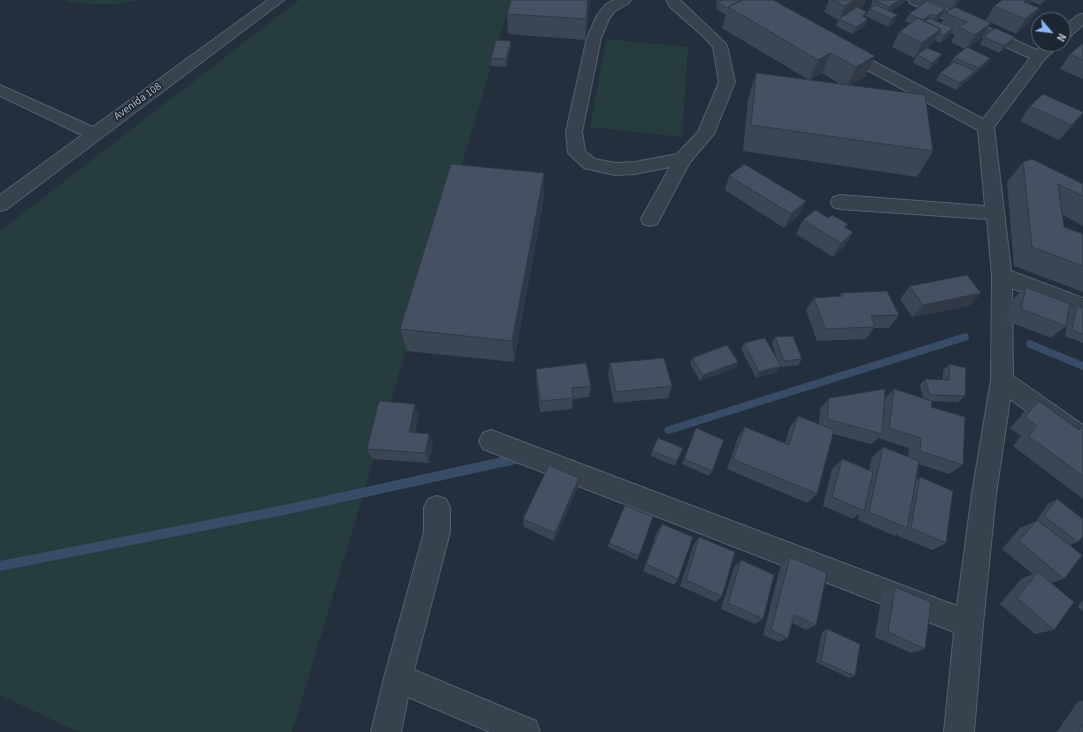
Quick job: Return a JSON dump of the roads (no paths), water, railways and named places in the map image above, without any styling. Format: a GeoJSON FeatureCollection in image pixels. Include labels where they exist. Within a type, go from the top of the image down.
{"type":"FeatureCollection","features":[{"type":"Feature","properties":{"kind":"street","name":"Avenida 108"},"geometry":{"type":"LineString","coordinates":[[0,204],[276,0]]}},
{"type":"Feature","properties":{"kind":"street"},"geometry":{"type":"LineString","coordinates":[[624,0],[610,8],[602,18],[594,38],[574,132],[577,153],[590,164],[615,169],[636,168],[683,159]]}},
{"type":"Feature","properties":{"kind":"street"},"geometry":{"type":"LineString","coordinates":[[650,219],[683,159],[706,134],[727,82],[720,46],[672,0]]}},
{"type":"Feature","properties":{"kind":"street"},"geometry":{"type":"LineString","coordinates":[[915,0],[1039,57]]}},
{"type":"Feature","properties":{"kind":"street"},"geometry":{"type":"LineString","coordinates":[[1071,30],[1080,24]]}},
{"type":"Feature","properties":{"kind":"street"},"geometry":{"type":"LineString","coordinates":[[833,45],[986,127]]}},
{"type":"Feature","properties":{"kind":"street"},"geometry":{"type":"LineString","coordinates":[[960,732],[969,624],[984,494],[1002,380],[1002,276],[986,127],[996,112],[1044,52]]}},
{"type":"Feature","properties":{"kind":"street"},"geometry":{"type":"LineString","coordinates":[[0,90],[94,134]]}},
{"type":"Feature","properties":{"kind":"street"},"geometry":{"type":"LineString","coordinates":[[840,202],[995,213]]}},
{"type":"Feature","properties":{"kind":"street"},"geometry":{"type":"LineString","coordinates":[[1002,276],[1083,307]]}},
{"type":"Feature","properties":{"kind":"street"},"geometry":{"type":"LineString","coordinates":[[1002,380],[1083,439]]}},
{"type":"Feature","properties":{"kind":"street"},"geometry":{"type":"LineString","coordinates":[[491,441],[969,624]]}},
{"type":"Feature","properties":{"kind":"street"},"geometry":{"type":"LineString","coordinates":[[386,732],[398,678],[421,595],[436,532],[437,508]]}},
{"type":"Feature","properties":{"kind":"street"},"geometry":{"type":"LineString","coordinates":[[398,678],[525,732]]}},
{"type":"Feature","properties":{"kind":"waterway"},"geometry":{"type":"LineString","coordinates":[[669,430],[965,337]]}},
{"type":"Feature","properties":{"kind":"waterway"},"geometry":{"type":"LineString","coordinates":[[1030,344],[1083,366]]}},
{"type":"Feature","properties":{"kind":"waterway"},"geometry":{"type":"LineString","coordinates":[[0,566],[284,510],[516,459]]}}]}
